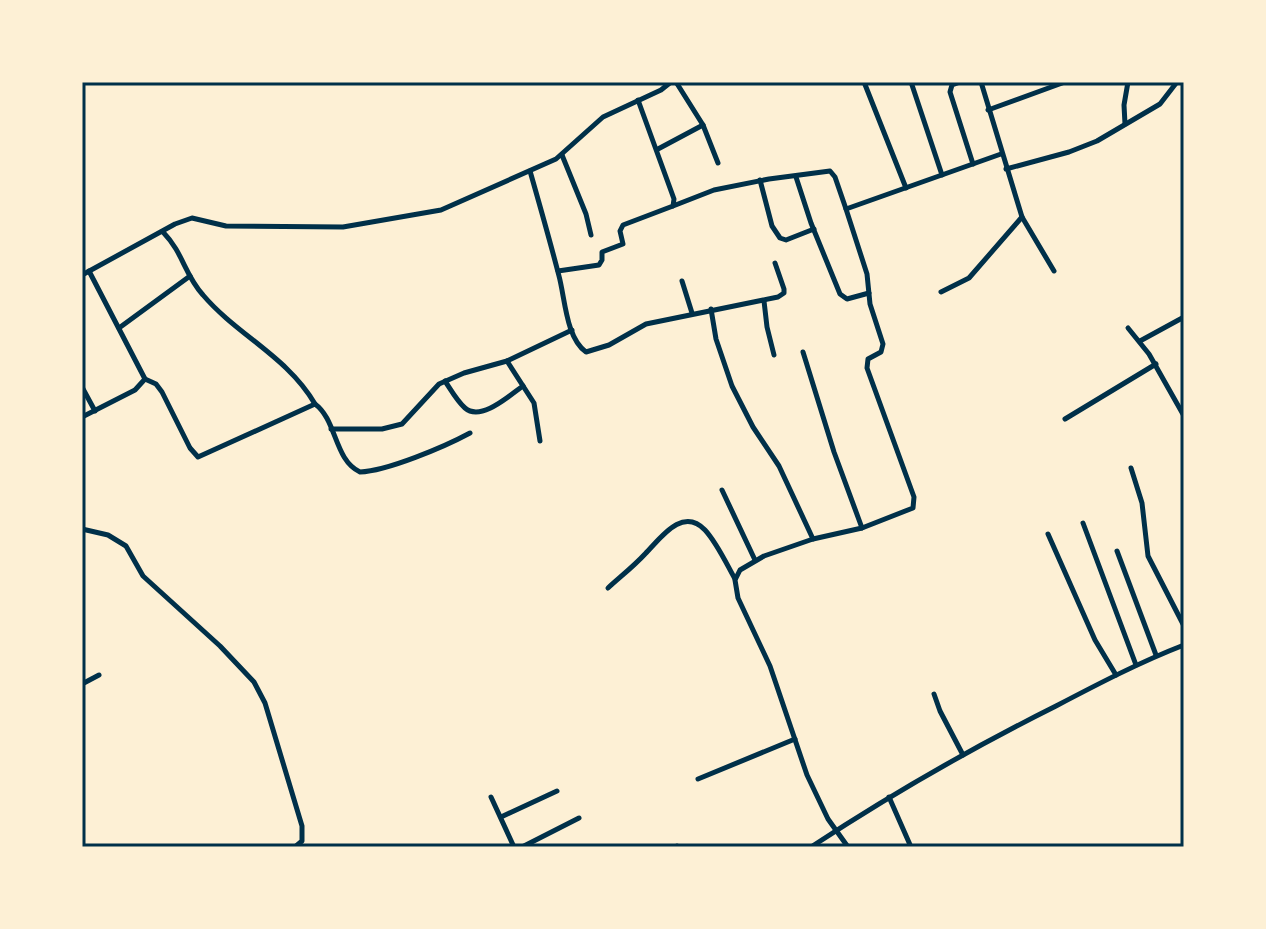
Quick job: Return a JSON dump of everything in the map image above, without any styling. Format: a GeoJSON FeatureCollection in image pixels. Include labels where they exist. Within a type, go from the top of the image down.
{"type":"FeatureCollection","features":[{"type":"Feature","properties":{"kind":"street"},"geometry":{"type":"LineString","coordinates":[[82,275],[192,218],[226,226],[356,226],[441,210],[562,155],[603,117],[673,82],[703,125],[718,163]]}},
{"type":"Feature","properties":{"kind":"street"},"geometry":{"type":"LineString","coordinates":[[864,82],[906,188]]}},
{"type":"Feature","properties":{"kind":"street"},"geometry":{"type":"LineString","coordinates":[[911,82],[942,175]]}},
{"type":"Feature","properties":{"kind":"street"},"geometry":{"type":"LineString","coordinates":[[960,82],[952,85],[950,92],[973,164]]}},
{"type":"Feature","properties":{"kind":"street"},"geometry":{"type":"LineString","coordinates":[[981,82],[1022,217],[1054,271]]}},
{"type":"Feature","properties":{"kind":"street"},"geometry":{"type":"LineString","coordinates":[[988,110],[1065,82]]}},
{"type":"Feature","properties":{"kind":"street"},"geometry":{"type":"LineString","coordinates":[[1125,124],[1128,82]]}},
{"type":"Feature","properties":{"kind":"street"},"geometry":{"type":"LineString","coordinates":[[1006,169],[1086,146],[1160,104],[1177,82]]}},
{"type":"Feature","properties":{"kind":"street"},"geometry":{"type":"LineString","coordinates":[[638,100],[658,149],[674,199],[673,206]]}},
{"type":"Feature","properties":{"kind":"street"},"geometry":{"type":"LineString","coordinates":[[658,149],[703,125]]}},
{"type":"Feature","properties":{"kind":"street"},"geometry":{"type":"LineString","coordinates":[[846,209],[1001,154]]}},
{"type":"Feature","properties":{"kind":"street"},"geometry":{"type":"LineString","coordinates":[[562,155],[586,214],[591,235]]}},
{"type":"Feature","properties":{"kind":"street"},"geometry":{"type":"LineString","coordinates":[[530,171],[558,271],[567,317],[582,349],[591,351],[615,342],[641,325],[764,301],[784,293],[775,263]]}},
{"type":"Feature","properties":{"kind":"street"},"geometry":{"type":"LineString","coordinates":[[558,271],[599,265],[602,252],[623,244],[620,231],[623,225],[714,190],[760,180],[830,171],[835,177],[867,274],[883,344],[881,352],[868,359],[867,368],[915,503],[908,512],[862,528],[813,539],[755,560],[740,570],[735,580]]}},
{"type":"Feature","properties":{"kind":"street"},"geometry":{"type":"LineString","coordinates":[[796,177],[843,298],[869,293]]}},
{"type":"Feature","properties":{"kind":"street"},"geometry":{"type":"LineString","coordinates":[[760,180],[772,226],[780,238],[786,240],[814,229]]}},
{"type":"Feature","properties":{"kind":"street"},"geometry":{"type":"LineString","coordinates":[[941,292],[969,278],[1022,217]]}},
{"type":"Feature","properties":{"kind":"street"},"geometry":{"type":"LineString","coordinates":[[163,232],[179,251],[190,276],[210,302],[292,373],[319,407],[348,463],[360,472],[439,447],[470,433]]}},
{"type":"Feature","properties":{"kind":"street"},"geometry":{"type":"LineString","coordinates":[[89,271],[145,379]]}},
{"type":"Feature","properties":{"kind":"street"},"geometry":{"type":"LineString","coordinates":[[119,328],[190,276]]}},
{"type":"Feature","properties":{"kind":"street"},"geometry":{"type":"LineString","coordinates":[[682,281],[692,313]]}},
{"type":"Feature","properties":{"kind":"street"},"geometry":{"type":"LineString","coordinates":[[764,301],[774,355]]}},
{"type":"Feature","properties":{"kind":"street"},"geometry":{"type":"LineString","coordinates":[[711,309],[716,339],[732,386],[753,427],[779,466],[813,539]]}},
{"type":"Feature","properties":{"kind":"street"},"geometry":{"type":"LineString","coordinates":[[1140,341],[1184,317]]}},
{"type":"Feature","properties":{"kind":"street"},"geometry":{"type":"LineString","coordinates":[[1128,328],[1156,364],[1184,416]]}},
{"type":"Feature","properties":{"kind":"street"},"geometry":{"type":"LineString","coordinates":[[331,429],[382,429],[402,424],[431,391],[445,381],[507,361],[573,330]]}},
{"type":"Feature","properties":{"kind":"street"},"geometry":{"type":"LineString","coordinates":[[803,352],[862,528]]}},
{"type":"Feature","properties":{"kind":"street"},"geometry":{"type":"LineString","coordinates":[[507,361],[537,410],[540,441]]}},
{"type":"Feature","properties":{"kind":"street"},"geometry":{"type":"LineString","coordinates":[[1065,419],[1156,364]]}},
{"type":"Feature","properties":{"kind":"street"},"geometry":{"type":"LineString","coordinates":[[145,379],[151,380],[162,392],[190,448],[198,457],[315,404]]}},
{"type":"Feature","properties":{"kind":"street"},"geometry":{"type":"LineString","coordinates":[[82,417],[135,390],[145,379]]}},
{"type":"Feature","properties":{"kind":"street"},"geometry":{"type":"LineString","coordinates":[[445,381],[464,408],[474,412],[490,407],[523,386]]}},
{"type":"Feature","properties":{"kind":"street"},"geometry":{"type":"LineString","coordinates":[[82,387],[95,411]]}},
{"type":"Feature","properties":{"kind":"street"},"geometry":{"type":"LineString","coordinates":[[1176,401],[1184,397]]}},
{"type":"Feature","properties":{"kind":"street"},"geometry":{"type":"LineString","coordinates":[[1131,468],[1142,503],[1148,556],[1184,626]]}},
{"type":"Feature","properties":{"kind":"street"},"geometry":{"type":"LineString","coordinates":[[722,490],[755,560]]}},
{"type":"Feature","properties":{"kind":"street"},"geometry":{"type":"LineString","coordinates":[[608,588],[643,557],[663,533],[685,521],[705,530],[735,580],[738,598],[770,666],[818,800],[848,847]]}},
{"type":"Feature","properties":{"kind":"street"},"geometry":{"type":"LineString","coordinates":[[1083,523],[1136,665]]}},
{"type":"Feature","properties":{"kind":"street"},"geometry":{"type":"LineString","coordinates":[[82,529],[108,535],[126,546],[143,576],[220,646],[254,682],[265,703],[302,826],[302,841],[295,847]]}},
{"type":"Feature","properties":{"kind":"street"},"geometry":{"type":"LineString","coordinates":[[1048,534],[1095,640],[1116,675]]}},
{"type":"Feature","properties":{"kind":"street"},"geometry":{"type":"LineString","coordinates":[[1117,551],[1156,655]]}},
{"type":"Feature","properties":{"kind":"street"},"geometry":{"type":"LineString","coordinates":[[811,847],[963,755],[1156,655],[1184,645]]}},
{"type":"Feature","properties":{"kind":"street"},"geometry":{"type":"LineString","coordinates":[[82,684],[99,675]]}},
{"type":"Feature","properties":{"kind":"street"},"geometry":{"type":"LineString","coordinates":[[934,694],[963,755]]}},
{"type":"Feature","properties":{"kind":"street"},"geometry":{"type":"LineString","coordinates":[[698,779],[795,739]]}},
{"type":"Feature","properties":{"kind":"street"},"geometry":{"type":"LineString","coordinates":[[501,817],[557,791]]}},
{"type":"Feature","properties":{"kind":"street"},"geometry":{"type":"LineString","coordinates":[[491,797],[514,847]]}},
{"type":"Feature","properties":{"kind":"street"},"geometry":{"type":"LineString","coordinates":[[889,797],[911,847]]}},
{"type":"Feature","properties":{"kind":"street"},"geometry":{"type":"LineString","coordinates":[[522,847],[579,818]]}}]}
